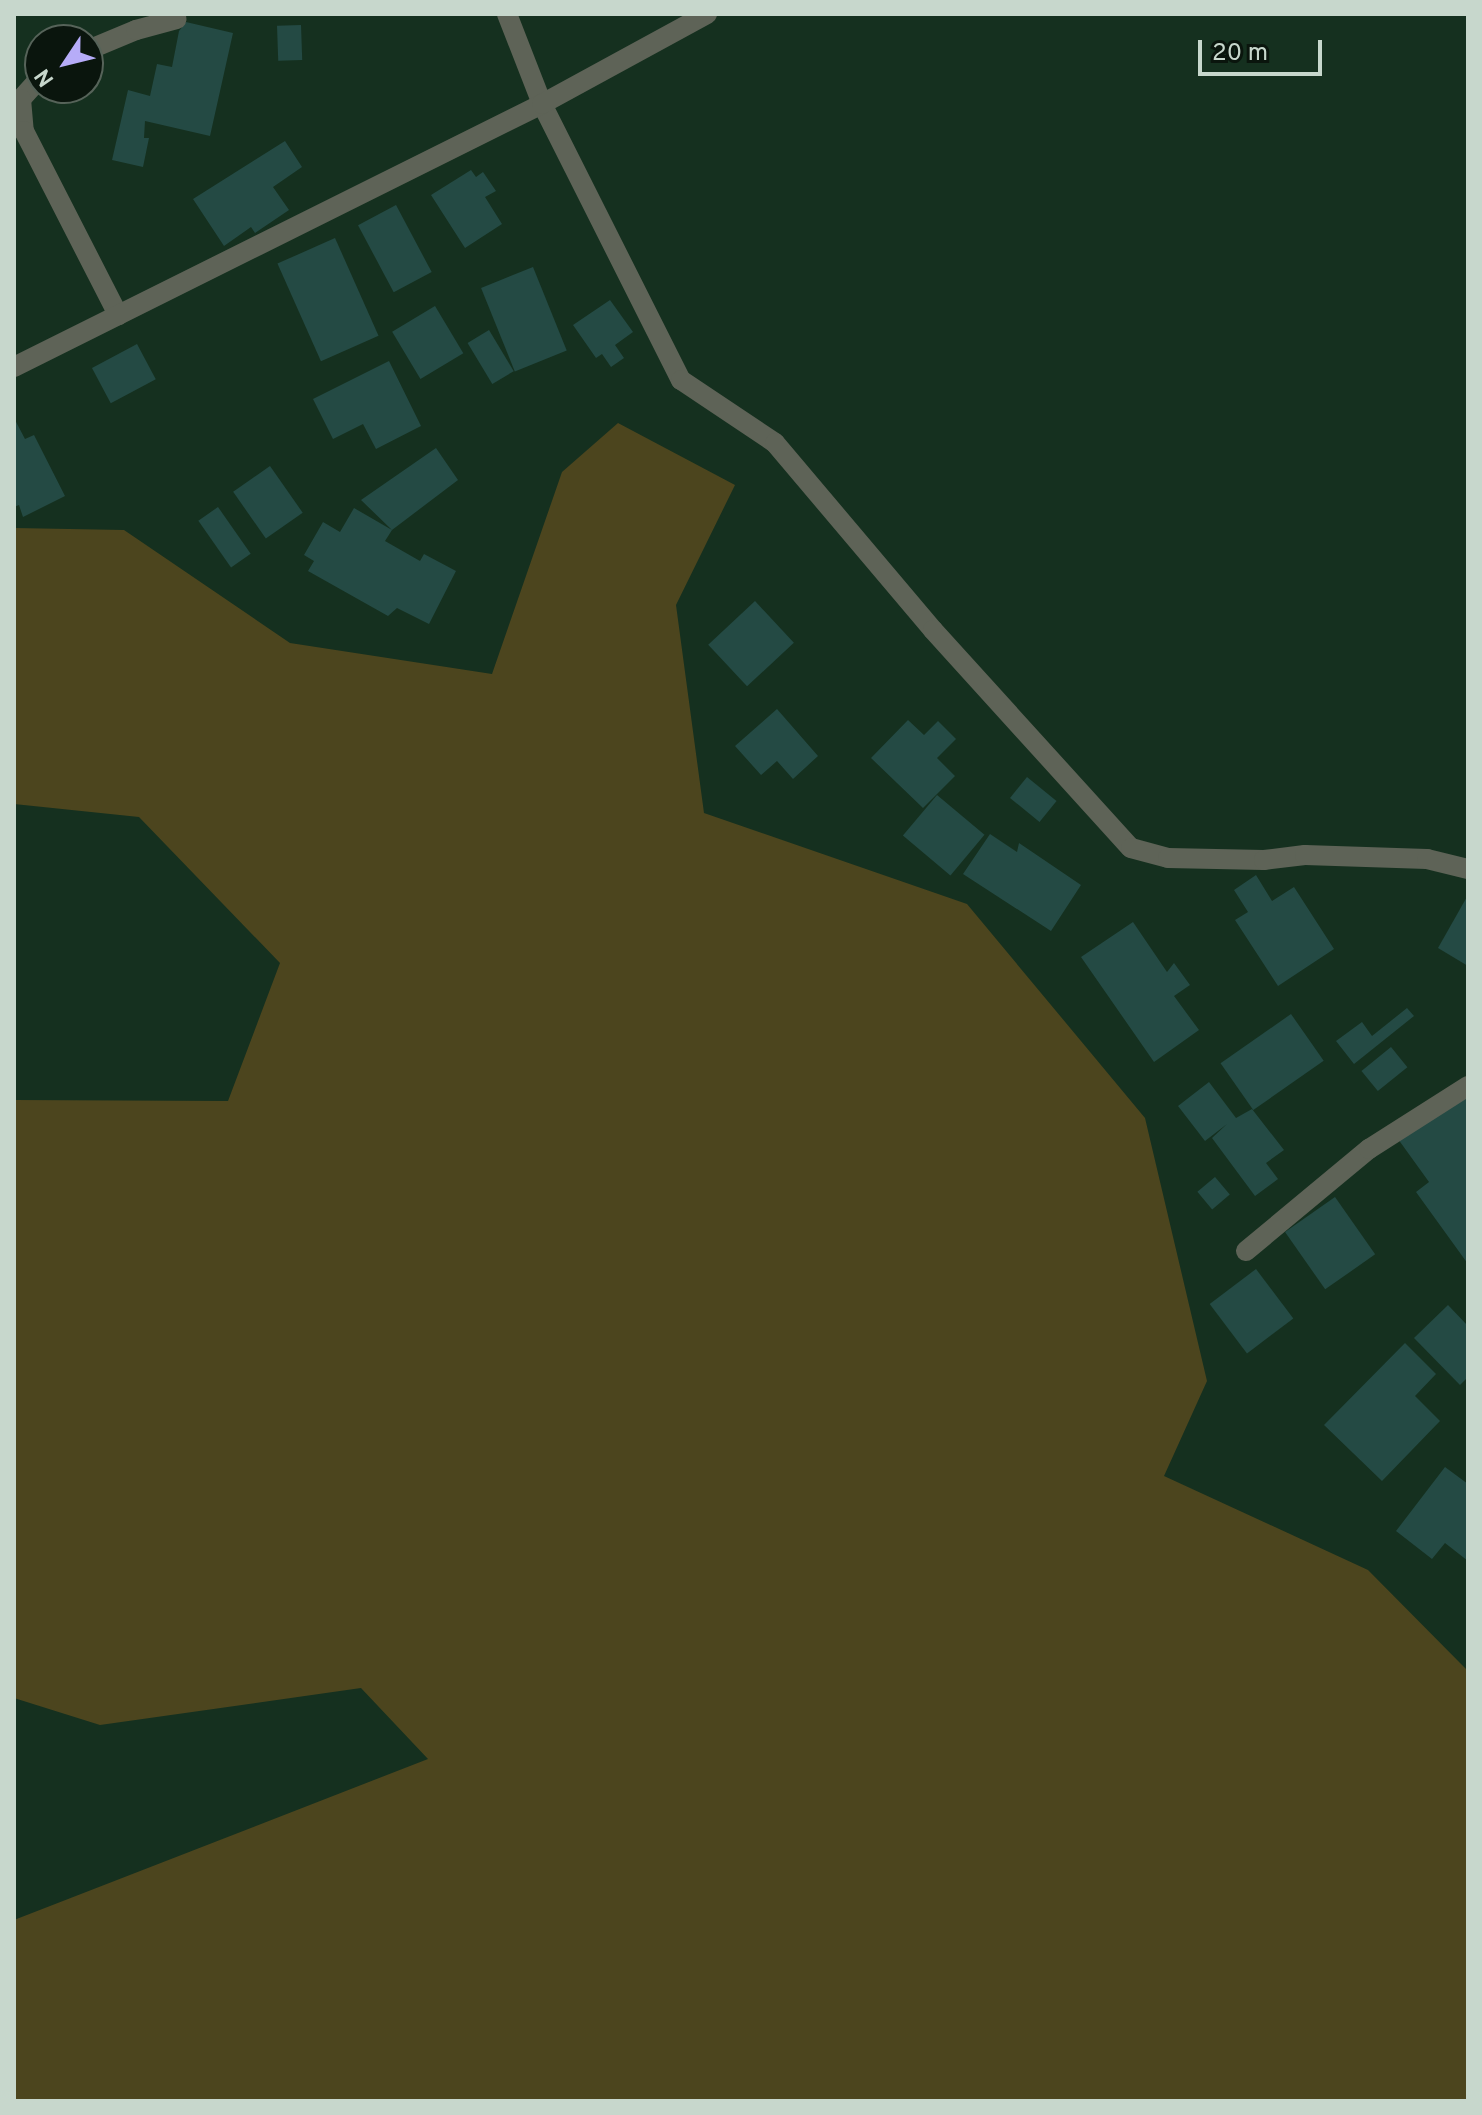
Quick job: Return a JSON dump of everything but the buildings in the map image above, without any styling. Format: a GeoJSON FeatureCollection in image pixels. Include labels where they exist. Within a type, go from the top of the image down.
{"type":"FeatureCollection","features":[{"type":"Feature","properties":{"kind":"street"},"geometry":{"type":"LineString","coordinates":[[507,14],[542,104],[681,380],[775,443],[933,630],[1131,848],[1168,858],[1264,860],[1305,855],[1427,859],[1468,869]]}},
{"type":"Feature","properties":{"kind":"street"},"geometry":{"type":"LineString","coordinates":[[14,367],[542,104],[707,14]]}},
{"type":"Feature","properties":{"kind":"street"},"geometry":{"type":"LineString","coordinates":[[104,43],[136,30],[177,19]]}},
{"type":"Feature","properties":{"kind":"street"},"geometry":{"type":"LineString","coordinates":[[24,96],[21,99],[24,131],[118,315]]}},
{"type":"Feature","properties":{"kind":"street"},"geometry":{"type":"LineString","coordinates":[[1246,1251],[1369,1149],[1468,1086]]}},
{"type":"Feature","properties":{"kind":"shaded area"},"geometry":{"type":"Polygon","coordinates":[[[618,423],[735,485],[676,605],[704,813],[967,904],[1145,1118],[1207,1381],[1164,1476],[1368,1570],[1468,1671],[1468,2101],[14,2101],[14,1920],[428,1759],[361,1688],[100,1725],[14,1698],[14,1100],[228,1101],[280,963],[139,817],[14,804],[14,528],[124,530],[290,643],[492,674],[562,472],[618,423]]]}}]}
